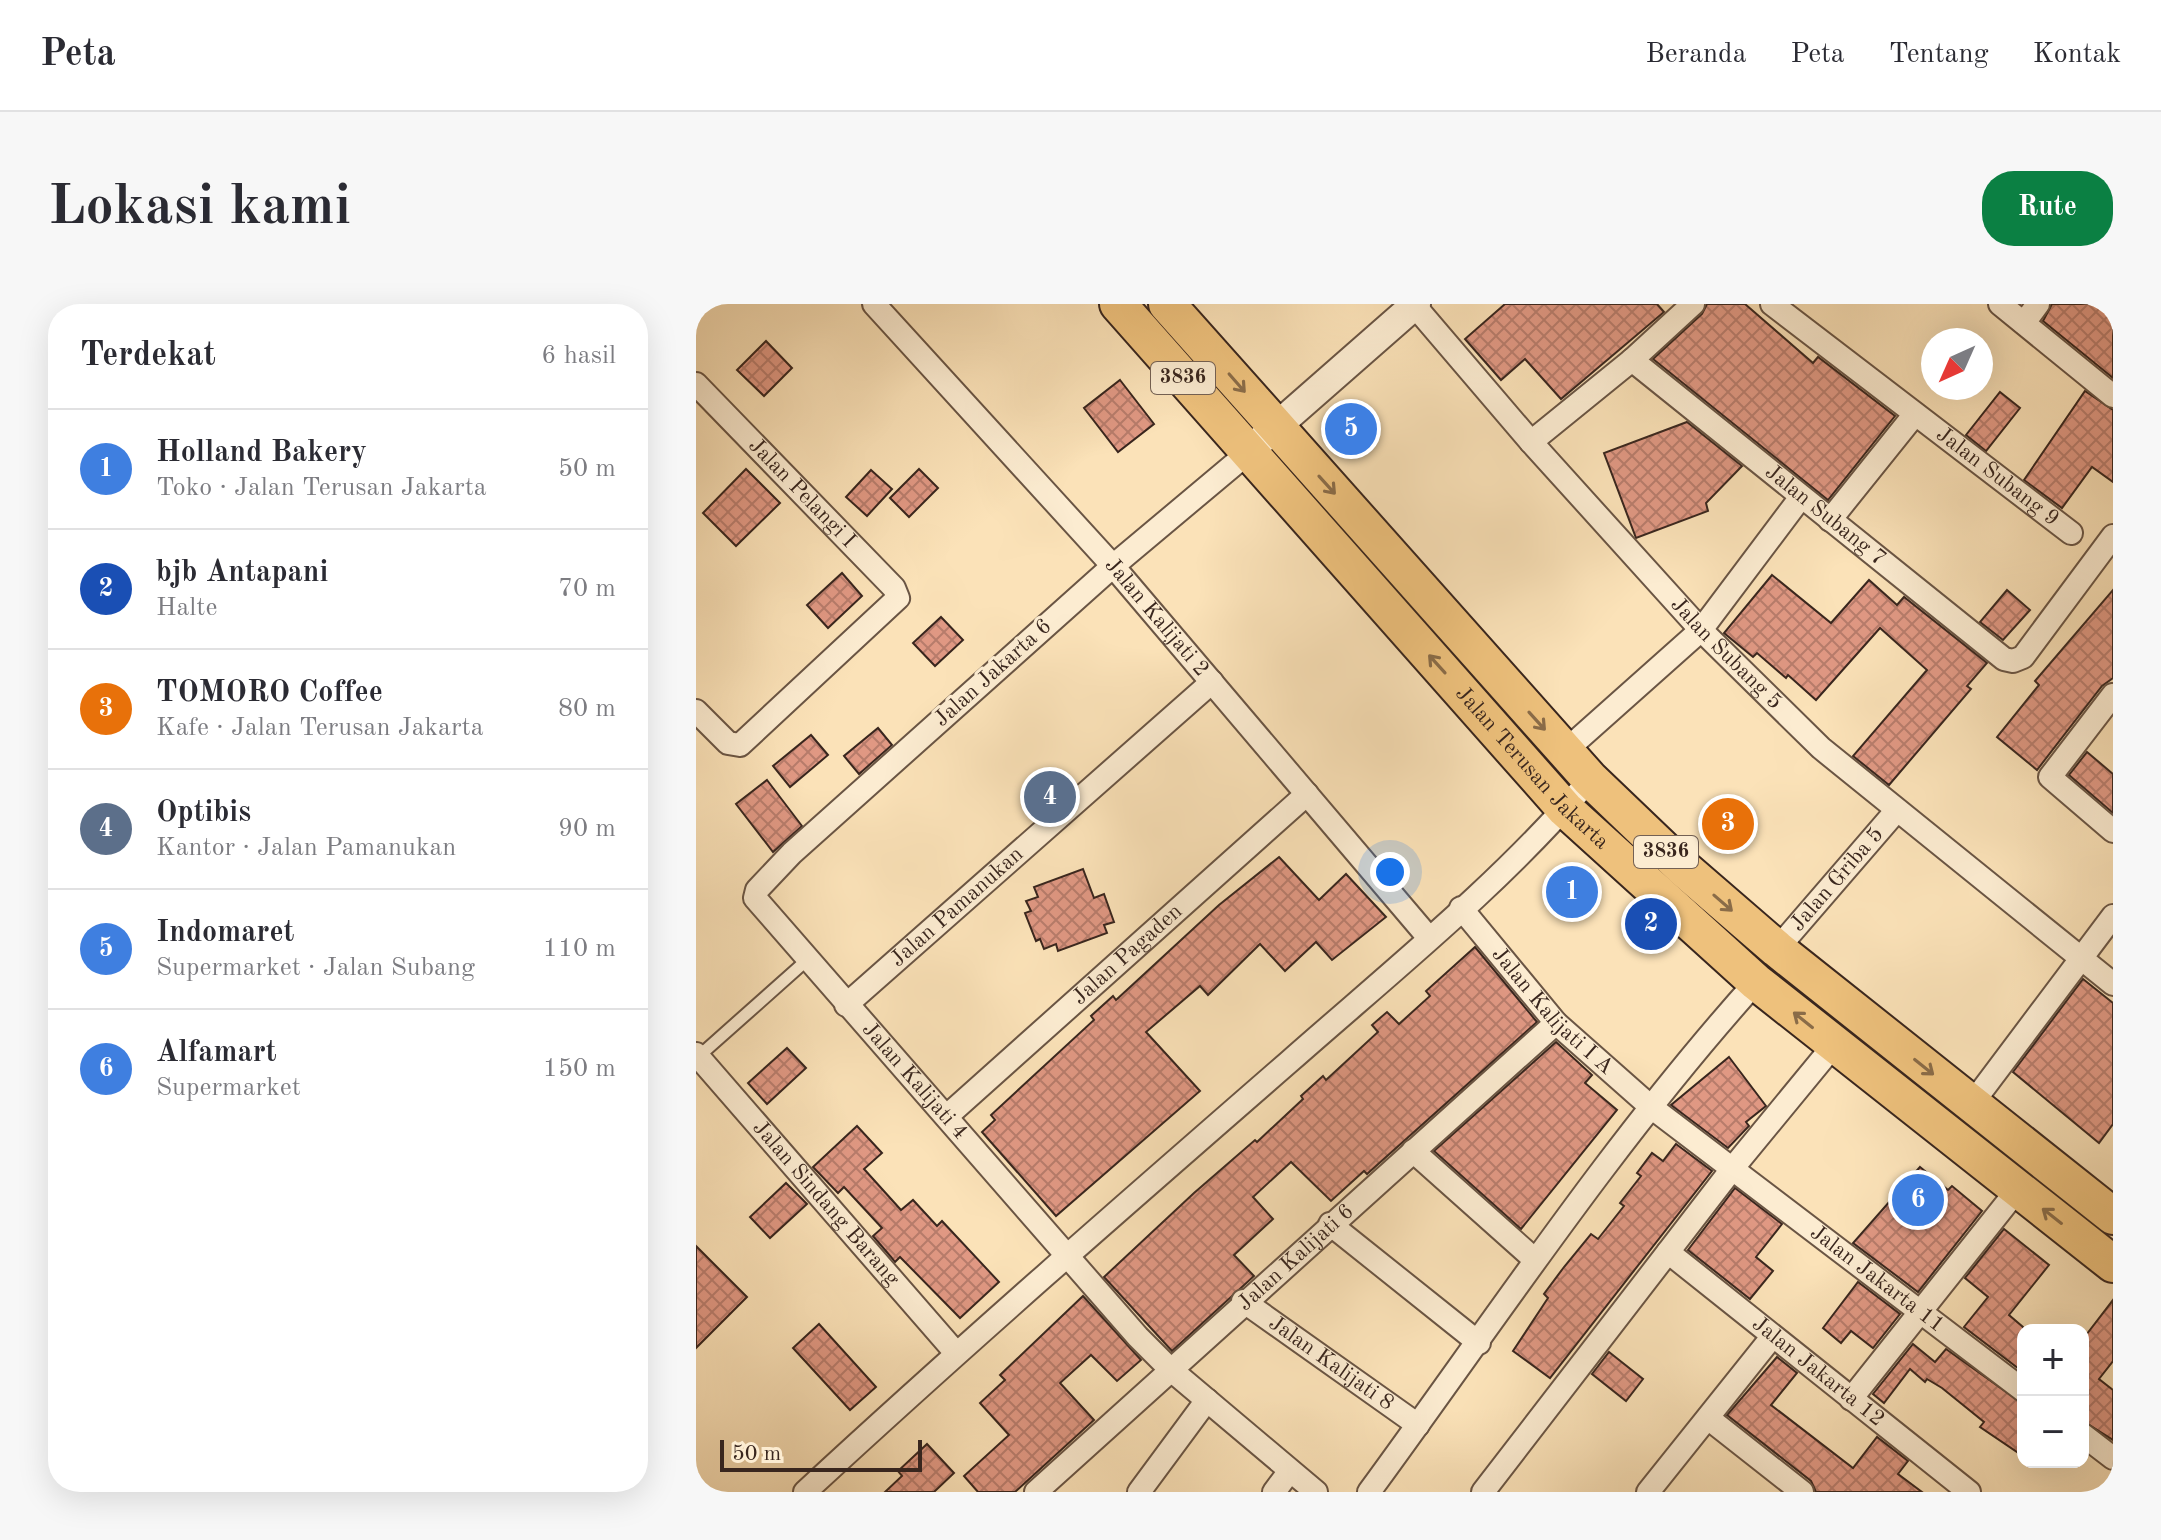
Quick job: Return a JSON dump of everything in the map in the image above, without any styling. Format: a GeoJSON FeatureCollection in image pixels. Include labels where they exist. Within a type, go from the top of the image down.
{"type":"FeatureCollection","features":[{"type":"Feature","properties":{"kind":"main road","name":"Jalan Terusan Jakarta"},"geometry":{"type":"LineString","coordinates":[[1118,304],[1565,809],[1756,982],[2113,1264]]}},
{"type":"Feature","properties":{"kind":"main road","name":"Jalan Terusan Jakarta"},"geometry":{"type":"LineString","coordinates":[[1174,306],[1275,427],[1590,779],[1682,867],[1777,949],[2113,1216]]}},
{"type":"Feature","properties":{"kind":"street","name":"Jalan Kalijati 2"},"geometry":{"type":"LineString","coordinates":[[874,304],[1113,566],[1429,938]]}},
{"type":"Feature","properties":{"kind":"street"},"geometry":{"type":"LineString","coordinates":[[1531,442],[1632,360],[1693,304]]}},
{"type":"Feature","properties":{"kind":"street","name":"Jalan Subang 9"},"geometry":{"type":"LineString","coordinates":[[1772,304],[2071,533]]}},
{"type":"Feature","properties":{"kind":"street"},"geometry":{"type":"LineString","coordinates":[[2000,304],[2113,396]]}},
{"type":"Feature","properties":{"kind":"street"},"geometry":{"type":"LineString","coordinates":[[2024,323],[2038,304]]}},
{"type":"Feature","properties":{"kind":"street"},"geometry":{"type":"LineString","coordinates":[[1249,452],[1415,305]]}},
{"type":"Feature","properties":{"kind":"street","name":"Jalan Subang 5"},"geometry":{"type":"LineString","coordinates":[[1415,305],[1531,442],[1701,630],[1821,748],[2113,984]]}},
{"type":"Feature","properties":{"kind":"street","name":"Jalan Subang 7"},"geometry":{"type":"LineString","coordinates":[[1632,360],[2004,659],[2013,661],[2023,657],[2113,536]]}},
{"type":"Feature","properties":{"kind":"street","name":"Jalan Pelangi I"},"geometry":{"type":"LineString","coordinates":[[696,384],[894,588],[898,598],[745,742],[736,746],[728,743],[696,711]]}},
{"type":"Feature","properties":{"kind":"street"},"geometry":{"type":"LineString","coordinates":[[1830,520],[1915,414]]}},
{"type":"Feature","properties":{"kind":"street","name":"Jalan Jakarta 6"},"geometry":{"type":"LineString","coordinates":[[760,907],[755,898],[757,890],[792,853],[1113,566],[1249,452]]}},
{"type":"Feature","properties":{"kind":"street"},"geometry":{"type":"LineString","coordinates":[[1564,752],[1701,630],[1801,497]]}},
{"type":"Feature","properties":{"kind":"street","name":"Jalan Pamanukan"},"geometry":{"type":"LineString","coordinates":[[846,1005],[1212,682]]}},
{"type":"Feature","properties":{"kind":"street"},"geometry":{"type":"LineString","coordinates":[[2113,695],[2053,770],[2052,782],[2113,831]]}},
{"type":"Feature","properties":{"kind":"street"},"geometry":{"type":"LineString","coordinates":[[805,1492],[956,1353],[1429,938],[1565,809],[1590,779]]}},
{"type":"Feature","properties":{"kind":"street","name":"Jalan Pagaden"},"geometry":{"type":"LineString","coordinates":[[947,1116],[1307,794]]}},
{"type":"Feature","properties":{"kind":"street","name":"Jalan Griba 5"},"geometry":{"type":"LineString","coordinates":[[1777,949],[1897,810]]}},
{"type":"Feature","properties":{"kind":"street","name":"Jalan Kalijati 4"},"geometry":{"type":"LineString","coordinates":[[760,907],[947,1116],[1066,1257],[1170,1369],[1316,1492]]}},
{"type":"Feature","properties":{"kind":"street","name":"Jalan Kalijati I A"},"geometry":{"type":"LineString","coordinates":[[1461,908],[1556,1023],[1651,1107],[1732,1169]]}},
{"type":"Feature","properties":{"kind":"street"},"geometry":{"type":"LineString","coordinates":[[1971,1105],[2113,916]]}},
{"type":"Feature","properties":{"kind":"street"},"geometry":{"type":"LineString","coordinates":[[1369,1492],[1479,1343],[1534,1259],[1651,1107],[1756,982]]}},
{"type":"Feature","properties":{"kind":"street","name":"Jalan Kalijati 6"},"geometry":{"type":"LineString","coordinates":[[1036,1492],[1243,1301],[1556,1023]]}},
{"type":"Feature","properties":{"kind":"street"},"geometry":{"type":"LineString","coordinates":[[1483,1492],[1732,1169],[1834,1045]]}},
{"type":"Feature","properties":{"kind":"street","name":"Jalan Sindang Barang"},"geometry":{"type":"LineString","coordinates":[[697,1056],[956,1353]]}},
{"type":"Feature","properties":{"kind":"street"},"geometry":{"type":"LineString","coordinates":[[1413,1151],[1534,1259]]}},
{"type":"Feature","properties":{"kind":"street","name":"Jalan Jakarta 11"},"geometry":{"type":"LineString","coordinates":[[1732,1169],[2017,1385]]}},
{"type":"Feature","properties":{"kind":"street"},"geometry":{"type":"LineString","coordinates":[[1851,1399],[2018,1189]]}},
{"type":"Feature","properties":{"kind":"street"},"geometry":{"type":"LineString","coordinates":[[1330,1224],[1479,1343]]}},
{"type":"Feature","properties":{"kind":"street","name":"Jalan Jakarta 12"},"geometry":{"type":"LineString","coordinates":[[1668,1252],[1969,1492]]}},
{"type":"Feature","properties":{"kind":"street","name":"Jalan Kalijati 8"},"geometry":{"type":"LineString","coordinates":[[1243,1301],[1418,1425]]}},
{"type":"Feature","properties":{"kind":"street"},"geometry":{"type":"LineString","coordinates":[[1648,1492],[1772,1337]]}},
{"type":"Feature","properties":{"kind":"street"},"geometry":{"type":"LineString","coordinates":[[1139,1492],[1207,1400]]}},
{"type":"Feature","properties":{"kind":"street"},"geometry":{"type":"LineString","coordinates":[[1708,1418],[1789,1488]]}},
{"type":"Feature","properties":{"kind":"street"},"geometry":{"type":"LineString","coordinates":[[2089,1440],[2113,1458]]}},
{"type":"Feature","properties":{"kind":"street"},"geometry":{"type":"LineString","coordinates":[[1274,1492],[1289,1472]]}},
{"type":"Feature","properties":{"kind":"lane"},"geometry":{"type":"LineString","coordinates":[[697,1056],[807,960]]}},
{"type":"Feature","properties":{"kind":"building"},"geometry":{"type":"Polygon","coordinates":[[[1505,304],[1657,304],[1664,312],[1561,399],[1525,359],[1501,380],[1465,339],[1505,304]]]}},
{"type":"Feature","properties":{"kind":"building"},"geometry":{"type":"Polygon","coordinates":[[[1707,304],[1745,304],[1813,363],[1818,357],[1895,416],[1828,500],[1653,359],[1702,314],[1707,304]]]}},
{"type":"Feature","properties":{"kind":"building"},"geometry":{"type":"Polygon","coordinates":[[[2052,304],[2113,304],[2113,378],[2043,321],[2052,304]]]}},
{"type":"Feature","properties":{"kind":"building"},"geometry":{"type":"Polygon","coordinates":[[[766,341],[792,368],[764,396],[737,370],[766,341]]]}},
{"type":"Feature","properties":{"kind":"building"},"geometry":{"type":"Polygon","coordinates":[[[1120,380],[1154,424],[1118,452],[1084,408],[1120,380]]]}},
{"type":"Feature","properties":{"kind":"building"},"geometry":{"type":"Polygon","coordinates":[[[2085,391],[2113,410],[2113,482],[2092,467],[2062,508],[2024,480],[2085,391]]]}},
{"type":"Feature","properties":{"kind":"building"},"geometry":{"type":"Polygon","coordinates":[[[2000,392],[2020,408],[1986,451],[1966,435],[2000,392]]]}},
{"type":"Feature","properties":{"kind":"building"},"geometry":{"type":"Polygon","coordinates":[[[1687,422],[1742,466],[1706,503],[1708,511],[1636,538],[1604,453],[1687,422]]]}},
{"type":"Feature","properties":{"kind":"building"},"geometry":{"type":"Polygon","coordinates":[[[746,469],[780,503],[736,546],[703,513],[746,469]]]}},
{"type":"Feature","properties":{"kind":"building"},"geometry":{"type":"Polygon","coordinates":[[[919,469],[938,488],[909,517],[890,498],[919,469]]]}},
{"type":"Feature","properties":{"kind":"building"},"geometry":{"type":"Polygon","coordinates":[[[871,470],[892,489],[867,516],[846,497],[871,470]]]}},
{"type":"Feature","properties":{"kind":"building"},"geometry":{"type":"Polygon","coordinates":[[[842,573],[862,596],[828,628],[807,605],[842,573]]]}},
{"type":"Feature","properties":{"kind":"building"},"geometry":{"type":"Polygon","coordinates":[[[1772,575],[1831,623],[1869,580],[1897,605],[1904,597],[1987,663],[1967,686],[1971,689],[1889,785],[1853,756],[1927,670],[1880,628],[1816,700],[1788,675],[1786,678],[1757,653],[1753,657],[1724,633],[1772,575]]]}},
{"type":"Feature","properties":{"kind":"building"},"geometry":{"type":"Polygon","coordinates":[[[2007,590],[2030,610],[2003,640],[1980,622],[2007,590]]]}},
{"type":"Feature","properties":{"kind":"building"},"geometry":{"type":"Polygon","coordinates":[[[2113,590],[2113,678],[2102,686],[2037,770],[1997,737],[2039,685],[2035,681],[2113,590]]]}},
{"type":"Feature","properties":{"kind":"building"},"geometry":{"type":"Polygon","coordinates":[[[941,617],[963,640],[935,666],[913,643],[941,617]]]}},
{"type":"Feature","properties":{"kind":"building"},"geometry":{"type":"Polygon","coordinates":[[[878,728],[892,745],[859,774],[844,756],[878,728]]]}},
{"type":"Feature","properties":{"kind":"building"},"geometry":{"type":"Polygon","coordinates":[[[811,735],[828,755],[790,787],[773,766],[811,735]]]}},
{"type":"Feature","properties":{"kind":"building"},"geometry":{"type":"Polygon","coordinates":[[[2087,752],[2113,774],[2113,813],[2069,775],[2087,752]]]}},
{"type":"Feature","properties":{"kind":"building"},"geometry":{"type":"Polygon","coordinates":[[[767,780],[802,826],[773,852],[736,804],[767,780]]]}},
{"type":"Feature","properties":{"kind":"building"},"geometry":{"type":"Polygon","coordinates":[[[1279,857],[1319,900],[1346,874],[1386,917],[1332,960],[1316,942],[1285,971],[1260,944],[1208,995],[1200,986],[1146,1032],[1200,1091],[1056,1216],[982,1132],[995,1120],[991,1115],[1094,1020],[1091,1016],[1113,996],[1116,1000],[1219,905],[1279,857]]]}},
{"type":"Feature","properties":{"kind":"building"},"geometry":{"type":"Polygon","coordinates":[[[1083,869],[1094,898],[1104,894],[1114,922],[1104,925],[1107,933],[1058,951],[1056,944],[1044,949],[1040,939],[1036,941],[1025,913],[1031,911],[1026,901],[1038,897],[1034,887],[1083,869]]]}},
{"type":"Feature","properties":{"kind":"building"},"geometry":{"type":"Polygon","coordinates":[[[1475,947],[1537,1022],[1367,1174],[1364,1171],[1331,1201],[1291,1162],[1253,1197],[1273,1219],[1234,1255],[1254,1276],[1172,1351],[1104,1277],[1194,1193],[1255,1140],[1257,1142],[1323,1076],[1326,1080],[1378,1032],[1372,1025],[1387,1012],[1399,1024],[1430,996],[1426,991],[1475,947]]]}},
{"type":"Feature","properties":{"kind":"building"},"geometry":{"type":"Polygon","coordinates":[[[2083,979],[2113,1003],[2113,1124],[2099,1143],[2013,1072],[2083,979]]]}},
{"type":"Feature","properties":{"kind":"building"},"geometry":{"type":"Polygon","coordinates":[[[1556,1042],[1592,1075],[1585,1083],[1617,1110],[1521,1229],[1434,1151],[1556,1042]]]}},
{"type":"Feature","properties":{"kind":"building"},"geometry":{"type":"Polygon","coordinates":[[[787,1048],[806,1068],[767,1104],[748,1083],[787,1048]]]}},
{"type":"Feature","properties":{"kind":"building"},"geometry":{"type":"Polygon","coordinates":[[[1729,1057],[1766,1106],[1746,1122],[1749,1126],[1728,1148],[1671,1105],[1729,1057]]]}},
{"type":"Feature","properties":{"kind":"building"},"geometry":{"type":"Polygon","coordinates":[[[857,1126],[882,1153],[864,1169],[901,1210],[913,1200],[937,1226],[942,1221],[999,1282],[960,1318],[900,1257],[895,1262],[873,1236],[882,1228],[844,1187],[838,1193],[813,1167],[857,1126]]]}},
{"type":"Feature","properties":{"kind":"building"},"geometry":{"type":"Polygon","coordinates":[[[1676,1144],[1712,1171],[1550,1378],[1513,1351],[1548,1298],[1544,1294],[1564,1267],[1591,1234],[1598,1239],[1624,1206],[1620,1203],[1641,1176],[1637,1173],[1652,1153],[1663,1161],[1676,1144]]]}},
{"type":"Feature","properties":{"kind":"building"},"geometry":{"type":"Polygon","coordinates":[[[1920,1167],[1948,1190],[1952,1186],[1982,1211],[1918,1292],[1853,1243],[1920,1167]]]}},
{"type":"Feature","properties":{"kind":"building"},"geometry":{"type":"Polygon","coordinates":[[[786,1183],[807,1204],[770,1238],[750,1217],[786,1183]]]}},
{"type":"Feature","properties":{"kind":"building"},"geometry":{"type":"Polygon","coordinates":[[[1735,1188],[1782,1224],[1756,1257],[1773,1271],[1750,1299],[1688,1250],[1735,1188]]]}},
{"type":"Feature","properties":{"kind":"building"},"geometry":{"type":"Polygon","coordinates":[[[2004,1229],[2049,1265],[2009,1315],[2020,1324],[2017,1324],[2017,1367],[1964,1327],[1988,1297],[1965,1278],[2004,1229]]]}},
{"type":"Feature","properties":{"kind":"building"},"geometry":{"type":"Polygon","coordinates":[[[696,1246],[747,1297],[696,1348],[696,1246]]]}},
{"type":"Feature","properties":{"kind":"building"},"geometry":{"type":"Polygon","coordinates":[[[1858,1282],[1900,1314],[1873,1348],[1851,1331],[1841,1343],[1823,1328],[1858,1282]]]}},
{"type":"Feature","properties":{"kind":"building"},"geometry":{"type":"Polygon","coordinates":[[[1083,1296],[1141,1360],[1117,1381],[1091,1355],[1060,1383],[1094,1420],[1015,1492],[978,1492],[964,1476],[1009,1435],[980,1403],[1005,1380],[1000,1375],[1083,1296]]]}},
{"type":"Feature","properties":{"kind":"building"},"geometry":{"type":"Polygon","coordinates":[[[2113,1300],[2113,1361],[2099,1379],[2113,1390],[2113,1440],[2089,1425],[2089,1331],[2113,1300]]]}},
{"type":"Feature","properties":{"kind":"building"},"geometry":{"type":"Polygon","coordinates":[[[819,1324],[876,1387],[850,1410],[793,1348],[819,1324]]]}},
{"type":"Feature","properties":{"kind":"building"},"geometry":{"type":"Polygon","coordinates":[[[1913,1344],[1935,1362],[1946,1349],[2017,1400],[2017,1452],[1980,1427],[1984,1422],[1942,1388],[1927,1379],[1925,1382],[1910,1369],[1884,1403],[1873,1394],[1913,1344]]]}},
{"type":"Feature","properties":{"kind":"building"},"geometry":{"type":"Polygon","coordinates":[[[1609,1352],[1643,1379],[1626,1401],[1592,1374],[1609,1352]]]}},
{"type":"Feature","properties":{"kind":"building"},"geometry":{"type":"Polygon","coordinates":[[[1777,1357],[1797,1373],[1771,1405],[1853,1468],[1877,1437],[1908,1461],[1898,1474],[1922,1492],[1816,1492],[1811,1481],[1727,1415],[1777,1357]]]}},
{"type":"Feature","properties":{"kind":"building"},"geometry":{"type":"Polygon","coordinates":[[[927,1444],[954,1473],[934,1492],[885,1492],[902,1476],[898,1471],[927,1444]]]}},
{"type":"Feature","properties":{"kind":"place","name":"Indomaret"},"geometry":{"type":"Point","coordinates":[1351,429]}},
{"type":"Feature","properties":{"kind":"place","name":"Optibis"},"geometry":{"type":"Point","coordinates":[1050,797]}},
{"type":"Feature","properties":{"kind":"place","name":"TOMORO Coffee"},"geometry":{"type":"Point","coordinates":[1728,824]}},
{"type":"Feature","properties":{"kind":"place","name":"Holland Bakery"},"geometry":{"type":"Point","coordinates":[1572,892]}},
{"type":"Feature","properties":{"kind":"place","name":"bjb Antapani"},"geometry":{"type":"Point","coordinates":[1651,924]}},
{"type":"Feature","properties":{"kind":"place","name":"Alfamart"},"geometry":{"type":"Point","coordinates":[1918,1200]}}]}
